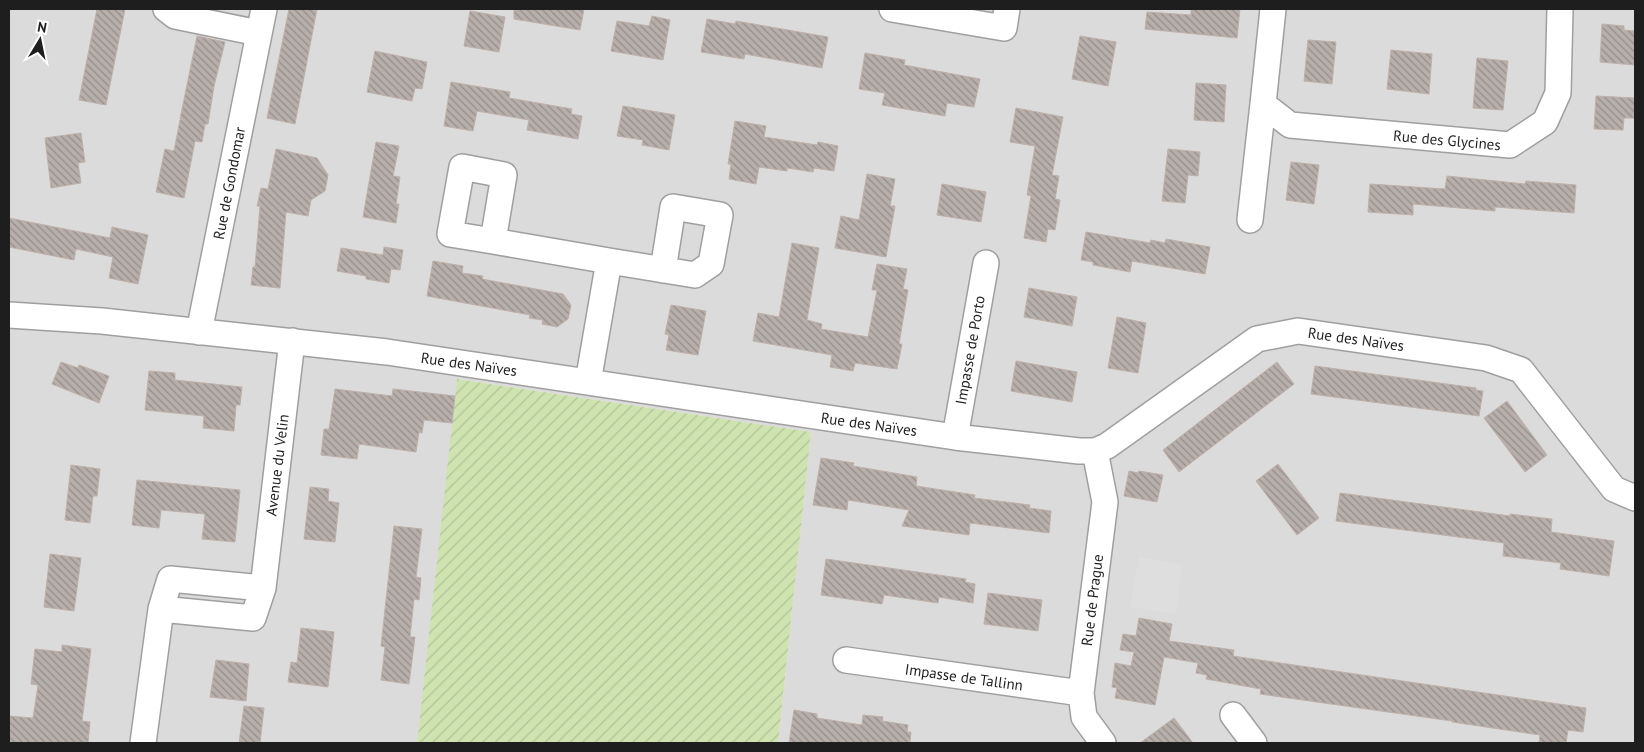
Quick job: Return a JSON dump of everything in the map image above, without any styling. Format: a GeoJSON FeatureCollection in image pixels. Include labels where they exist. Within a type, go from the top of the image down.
{"type":"FeatureCollection","features":[{"type":"Feature","properties":{"kind":"street"},"geometry":{"type":"LineString","coordinates":[[166,9],[175,16],[259,33]]}},
{"type":"Feature","properties":{"kind":"street","name":"Rue de Gondomar"},"geometry":{"type":"LineString","coordinates":[[199,332],[264,9]]}},
{"type":"Feature","properties":{"kind":"street"},"geometry":{"type":"LineString","coordinates":[[892,9],[1004,28],[1007,9]]}},
{"type":"Feature","properties":{"kind":"street"},"geometry":{"type":"LineString","coordinates":[[1250,220],[1273,9]]}},
{"type":"Feature","properties":{"kind":"street","name":"Rue des Glycines"},"geometry":{"type":"LineString","coordinates":[[1263,104],[1290,125],[1510,145],[1545,122],[1558,92],[1560,9]]}},
{"type":"Feature","properties":{"kind":"street"},"geometry":{"type":"LineString","coordinates":[[493,241],[664,270]]}},
{"type":"Feature","properties":{"kind":"street"},"geometry":{"type":"LineString","coordinates":[[588,382],[609,261]]}},
{"type":"Feature","properties":{"kind":"street","name":"Impasse de Porto"},"geometry":{"type":"LineString","coordinates":[[955,437],[986,263]]}},
{"type":"Feature","properties":{"kind":"street","name":"Rue des Naïves"},"geometry":{"type":"LineString","coordinates":[[9,316],[102,321],[387,352],[955,437],[1079,452],[1096,450],[1107,446],[1257,339],[1298,331],[1486,358],[1521,370],[1614,489],[1635,498]]}},
{"type":"Feature","properties":{"kind":"street","name":"Avenue du Velin"},"geometry":{"type":"LineString","coordinates":[[143,743],[161,609],[170,579],[263,588],[292,341]]}},
{"type":"Feature","properties":{"kind":"street","name":"Rue de Prague"},"geometry":{"type":"LineString","coordinates":[[1096,450],[1105,502],[1081,693],[1084,717],[1103,743]]}},
{"type":"Feature","properties":{"kind":"street","name":"Impasse de Tallinn"},"geometry":{"type":"LineString","coordinates":[[846,660],[1081,693]]}},
{"type":"Feature","properties":{"kind":"street"},"geometry":{"type":"LineString","coordinates":[[1233,715],[1254,743]]}},
{"type":"Feature","properties":{"kind":"shaded area"},"geometry":{"type":"Polygon","coordinates":[[[9,9],[1635,9],[1635,743],[778,743],[811,432],[458,379],[417,743],[9,743],[9,9]]]}},
{"type":"Feature","properties":{"kind":"shaded area"},"geometry":{"type":"Polygon","coordinates":[[[1139,557],[1183,565],[1175,614],[1130,607],[1139,557]]]}},
{"type":"Feature","properties":{"kind":"green space"},"geometry":{"type":"Polygon","coordinates":[[[457,379],[811,432],[778,743],[417,743],[457,379]]]}},
{"type":"Feature","properties":{"kind":"building"},"geometry":{"type":"Polygon","coordinates":[[[97,9],[125,9],[106,105],[79,100],[97,9]]]}},
{"type":"Feature","properties":{"kind":"building"},"geometry":{"type":"Polygon","coordinates":[[[289,9],[317,9],[295,124],[267,118],[289,9]]]}},
{"type":"Feature","properties":{"kind":"building"},"geometry":{"type":"Polygon","coordinates":[[[514,9],[584,9],[580,30],[514,19],[514,9]]]}},
{"type":"Feature","properties":{"kind":"building"},"geometry":{"type":"Polygon","coordinates":[[[1191,9],[1240,9],[1237,38],[1145,29],[1147,12],[1191,15],[1191,9]]]}},
{"type":"Feature","properties":{"kind":"building"},"geometry":{"type":"Polygon","coordinates":[[[470,11],[505,17],[499,52],[464,46],[470,11]]]}},
{"type":"Feature","properties":{"kind":"building"},"geometry":{"type":"Polygon","coordinates":[[[652,16],[670,20],[663,60],[611,51],[617,21],[649,26],[652,16]]]}},
{"type":"Feature","properties":{"kind":"building"},"geometry":{"type":"Polygon","coordinates":[[[707,19],[735,24],[736,21],[828,37],[822,68],[745,54],[744,59],[701,52],[707,19]]]}},
{"type":"Feature","properties":{"kind":"building"},"geometry":{"type":"Polygon","coordinates":[[[1602,24],[1624,26],[1624,30],[1635,31],[1635,65],[1600,62],[1602,24]]]}},
{"type":"Feature","properties":{"kind":"building"},"geometry":{"type":"Polygon","coordinates":[[[197,36],[225,42],[214,86],[208,124],[205,124],[202,142],[195,141],[184,198],[156,192],[165,149],[174,151],[180,120],[184,119],[180,119],[197,36]]]}},
{"type":"Feature","properties":{"kind":"building"},"geometry":{"type":"Polygon","coordinates":[[[1080,36],[1116,42],[1108,86],[1072,79],[1080,36]]]}},
{"type":"Feature","properties":{"kind":"building"},"geometry":{"type":"Polygon","coordinates":[[[1308,40],[1336,42],[1332,84],[1304,81],[1308,40]]]}},
{"type":"Feature","properties":{"kind":"building"},"geometry":{"type":"Polygon","coordinates":[[[1391,50],[1432,54],[1429,94],[1387,89],[1391,50]]]}},
{"type":"Feature","properties":{"kind":"building"},"geometry":{"type":"Polygon","coordinates":[[[375,51],[427,62],[422,89],[415,88],[412,101],[367,92],[375,51]]]}},
{"type":"Feature","properties":{"kind":"building"},"geometry":{"type":"Polygon","coordinates":[[[865,53],[905,60],[904,65],[980,79],[974,107],[947,103],[945,116],[882,105],[885,93],[859,89],[865,53]]]}},
{"type":"Feature","properties":{"kind":"building"},"geometry":{"type":"Polygon","coordinates":[[[1477,58],[1508,61],[1503,110],[1473,108],[1477,58]]]}},
{"type":"Feature","properties":{"kind":"building"},"geometry":{"type":"Polygon","coordinates":[[[451,82],[510,92],[509,98],[572,109],[571,114],[582,116],[578,139],[527,130],[529,120],[477,111],[473,131],[444,126],[451,82]]]}},
{"type":"Feature","properties":{"kind":"building"},"geometry":{"type":"Polygon","coordinates":[[[1196,83],[1226,85],[1224,122],[1194,120],[1196,83]]]}},
{"type":"Feature","properties":{"kind":"building"},"geometry":{"type":"Polygon","coordinates":[[[1596,96],[1635,98],[1635,118],[1624,118],[1623,130],[1594,129],[1596,96]]]}},
{"type":"Feature","properties":{"kind":"building"},"geometry":{"type":"Polygon","coordinates":[[[623,106],[675,115],[669,150],[642,145],[643,140],[617,136],[623,106]]]}},
{"type":"Feature","properties":{"kind":"building"},"geometry":{"type":"Polygon","coordinates":[[[1016,108],[1063,117],[1052,175],[1059,176],[1055,199],[1060,200],[1055,230],[1048,229],[1046,242],[1024,238],[1031,196],[1027,195],[1035,146],[1010,142],[1016,108]]]}},
{"type":"Feature","properties":{"kind":"building"},"geometry":{"type":"Polygon","coordinates":[[[735,121],[766,126],[764,137],[817,145],[818,142],[838,146],[834,171],[814,168],[813,172],[787,168],[787,171],[759,167],[756,184],[729,179],[731,164],[728,164],[735,121]]]}},
{"type":"Feature","properties":{"kind":"building"},"geometry":{"type":"Polygon","coordinates":[[[81,133],[85,162],[78,163],[81,183],[51,188],[45,138],[81,133]]]}},
{"type":"Feature","properties":{"kind":"building"},"geometry":{"type":"Polygon","coordinates":[[[376,142],[399,146],[393,176],[400,177],[396,204],[399,204],[396,223],[363,217],[376,142]]]}},
{"type":"Feature","properties":{"kind":"building"},"geometry":{"type":"Polygon","coordinates":[[[276,149],[317,158],[328,175],[325,191],[311,200],[308,216],[286,212],[280,288],[251,285],[253,267],[255,267],[260,206],[257,206],[261,188],[268,189],[276,149]]]}},
{"type":"Feature","properties":{"kind":"building"},"geometry":{"type":"Polygon","coordinates":[[[1168,149],[1200,152],[1198,176],[1188,175],[1185,203],[1162,201],[1168,149]]]}},
{"type":"Feature","properties":{"kind":"building"},"geometry":{"type":"Polygon","coordinates":[[[1291,162],[1319,165],[1314,204],[1286,200],[1291,162]]]}},
{"type":"Feature","properties":{"kind":"building"},"geometry":{"type":"Polygon","coordinates":[[[867,174],[895,179],[890,206],[895,206],[886,257],[835,248],[841,216],[859,220],[867,174]]]}},
{"type":"Feature","properties":{"kind":"building"},"geometry":{"type":"Polygon","coordinates":[[[1447,176],[1525,184],[1526,181],[1576,185],[1574,213],[1495,207],[1495,211],[1413,204],[1413,215],[1368,212],[1370,184],[1445,189],[1447,176]]]}},
{"type":"Feature","properties":{"kind":"building"},"geometry":{"type":"Polygon","coordinates":[[[942,184],[986,192],[981,222],[937,215],[942,184]]]}},
{"type":"Feature","properties":{"kind":"building"},"geometry":{"type":"Polygon","coordinates":[[[9,218],[110,238],[112,227],[148,235],[138,284],[109,278],[113,257],[76,249],[74,260],[9,247],[9,218]]]}},
{"type":"Feature","properties":{"kind":"building"},"geometry":{"type":"Polygon","coordinates":[[[1086,232],[1150,243],[1151,240],[1165,243],[1166,239],[1210,247],[1205,274],[1132,261],[1130,272],[1093,265],[1093,262],[1081,260],[1086,232]]]}},
{"type":"Feature","properties":{"kind":"building"},"geometry":{"type":"Polygon","coordinates":[[[792,243],[819,248],[807,320],[822,324],[821,329],[868,337],[877,290],[872,290],[877,264],[907,269],[903,289],[908,290],[899,344],[902,344],[897,369],[855,363],[853,371],[830,367],[832,355],[753,341],[758,313],[779,317],[792,243]]]}},
{"type":"Feature","properties":{"kind":"building"},"geometry":{"type":"Polygon","coordinates":[[[384,247],[403,250],[400,270],[391,269],[389,283],[366,279],[366,276],[337,271],[341,248],[383,255],[384,247]]]}},
{"type":"Feature","properties":{"kind":"building"},"geometry":{"type":"Polygon","coordinates":[[[433,261],[463,266],[462,273],[483,276],[482,279],[563,294],[571,305],[568,319],[557,327],[542,324],[543,320],[529,318],[530,315],[427,296],[433,261]]]}},
{"type":"Feature","properties":{"kind":"building"},"geometry":{"type":"Polygon","coordinates":[[[1029,288],[1077,297],[1072,326],[1024,317],[1029,288]]]}},
{"type":"Feature","properties":{"kind":"building"},"geometry":{"type":"Polygon","coordinates":[[[671,305],[706,311],[698,355],[666,350],[669,335],[665,334],[671,305]]]}},
{"type":"Feature","properties":{"kind":"building"},"geometry":{"type":"Polygon","coordinates":[[[1117,317],[1146,323],[1138,373],[1108,368],[1117,317]]]}},
{"type":"Feature","properties":{"kind":"building"},"geometry":{"type":"Polygon","coordinates":[[[1016,361],[1077,372],[1072,402],[1011,391],[1016,361]]]}},
{"type":"Feature","properties":{"kind":"building"},"geometry":{"type":"Polygon","coordinates":[[[61,362],[78,368],[79,365],[109,376],[99,403],[52,384],[61,362]]]}},
{"type":"Feature","properties":{"kind":"building"},"geometry":{"type":"Polygon","coordinates":[[[1277,362],[1294,384],[1179,472],[1163,450],[1277,362]]]}},
{"type":"Feature","properties":{"kind":"building"},"geometry":{"type":"Polygon","coordinates":[[[1315,366],[1476,388],[1476,390],[1483,391],[1479,416],[1311,394],[1315,366]]]}},
{"type":"Feature","properties":{"kind":"building"},"geometry":{"type":"Polygon","coordinates":[[[149,371],[175,373],[175,380],[242,387],[240,405],[236,405],[234,431],[203,428],[204,416],[145,410],[149,371]]]}},
{"type":"Feature","properties":{"kind":"building"},"geometry":{"type":"Polygon","coordinates":[[[335,389],[392,396],[393,389],[455,396],[452,423],[424,420],[422,433],[419,432],[416,452],[359,444],[357,459],[321,455],[324,429],[329,429],[335,389]]]}},
{"type":"Feature","properties":{"kind":"building"},"geometry":{"type":"Polygon","coordinates":[[[1507,401],[1547,455],[1525,472],[1484,418],[1507,401]]]}},
{"type":"Feature","properties":{"kind":"building"},"geometry":{"type":"Polygon","coordinates":[[[821,458],[854,463],[853,466],[917,477],[916,486],[975,495],[974,498],[1030,505],[1029,508],[1051,511],[1049,533],[970,523],[969,535],[902,526],[909,510],[848,500],[847,510],[813,505],[821,458]]]}},
{"type":"Feature","properties":{"kind":"building"},"geometry":{"type":"Polygon","coordinates":[[[1278,464],[1319,518],[1297,535],[1256,481],[1278,464]]]}},
{"type":"Feature","properties":{"kind":"building"},"geometry":{"type":"Polygon","coordinates":[[[71,465],[100,469],[97,496],[93,496],[90,523],[65,520],[71,465]]]}},
{"type":"Feature","properties":{"kind":"building"},"geometry":{"type":"Polygon","coordinates":[[[1129,471],[1163,475],[1157,502],[1124,496],[1129,471]]]}},
{"type":"Feature","properties":{"kind":"building"},"geometry":{"type":"Polygon","coordinates":[[[137,480],[240,490],[235,542],[202,539],[205,514],[161,510],[159,528],[132,525],[137,480]]]}},
{"type":"Feature","properties":{"kind":"building"},"geometry":{"type":"Polygon","coordinates":[[[310,487],[329,489],[328,501],[339,503],[335,542],[304,539],[310,487]]]}},
{"type":"Feature","properties":{"kind":"building"},"geometry":{"type":"Polygon","coordinates":[[[1340,493],[1510,516],[1510,514],[1552,519],[1551,532],[1614,541],[1609,576],[1560,569],[1561,563],[1503,556],[1504,543],[1336,521],[1340,493]]]}},
{"type":"Feature","properties":{"kind":"building"},"geometry":{"type":"Polygon","coordinates":[[[394,526],[422,529],[416,577],[421,578],[419,600],[414,599],[410,637],[415,637],[409,684],[381,680],[385,647],[381,646],[394,526]]]}},
{"type":"Feature","properties":{"kind":"building"},"geometry":{"type":"Polygon","coordinates":[[[50,554],[81,558],[74,611],[44,607],[50,554]]]}},
{"type":"Feature","properties":{"kind":"building"},"geometry":{"type":"Polygon","coordinates":[[[826,559],[966,579],[965,582],[975,584],[973,603],[939,597],[938,603],[884,595],[882,604],[821,595],[826,559]]]}},
{"type":"Feature","properties":{"kind":"building"},"geometry":{"type":"Polygon","coordinates":[[[988,593],[1042,600],[1038,631],[984,624],[988,593]]]}},
{"type":"Feature","properties":{"kind":"building"},"geometry":{"type":"Polygon","coordinates":[[[1139,618],[1172,624],[1169,641],[1234,650],[1233,656],[1586,708],[1583,732],[1568,730],[1566,743],[1539,743],[1540,735],[1260,694],[1261,689],[1206,679],[1207,675],[1196,673],[1198,663],[1164,657],[1155,705],[1115,698],[1117,688],[1112,687],[1115,663],[1131,666],[1134,652],[1120,650],[1123,634],[1136,636],[1139,618]]]}},
{"type":"Feature","properties":{"kind":"building"},"geometry":{"type":"Polygon","coordinates":[[[301,628],[334,632],[328,687],[288,682],[291,662],[297,663],[301,628]]]}},
{"type":"Feature","properties":{"kind":"building"},"geometry":{"type":"Polygon","coordinates":[[[62,645],[91,649],[82,721],[90,722],[88,743],[9,743],[9,716],[33,718],[38,685],[31,684],[35,649],[62,652],[62,645]]]}},
{"type":"Feature","properties":{"kind":"building"},"geometry":{"type":"Polygon","coordinates":[[[216,660],[249,664],[246,701],[210,697],[216,660]]]}},
{"type":"Feature","properties":{"kind":"building"},"geometry":{"type":"Polygon","coordinates":[[[244,706],[264,708],[260,743],[239,743],[244,706]]]}},
{"type":"Feature","properties":{"kind":"building"},"geometry":{"type":"Polygon","coordinates":[[[794,710],[817,714],[817,718],[862,725],[863,715],[883,717],[882,721],[908,725],[907,732],[911,732],[910,743],[789,743],[794,710]]]}},
{"type":"Feature","properties":{"kind":"building"},"geometry":{"type":"Polygon","coordinates":[[[1174,718],[1193,743],[1140,743],[1174,718]]]}}]}
